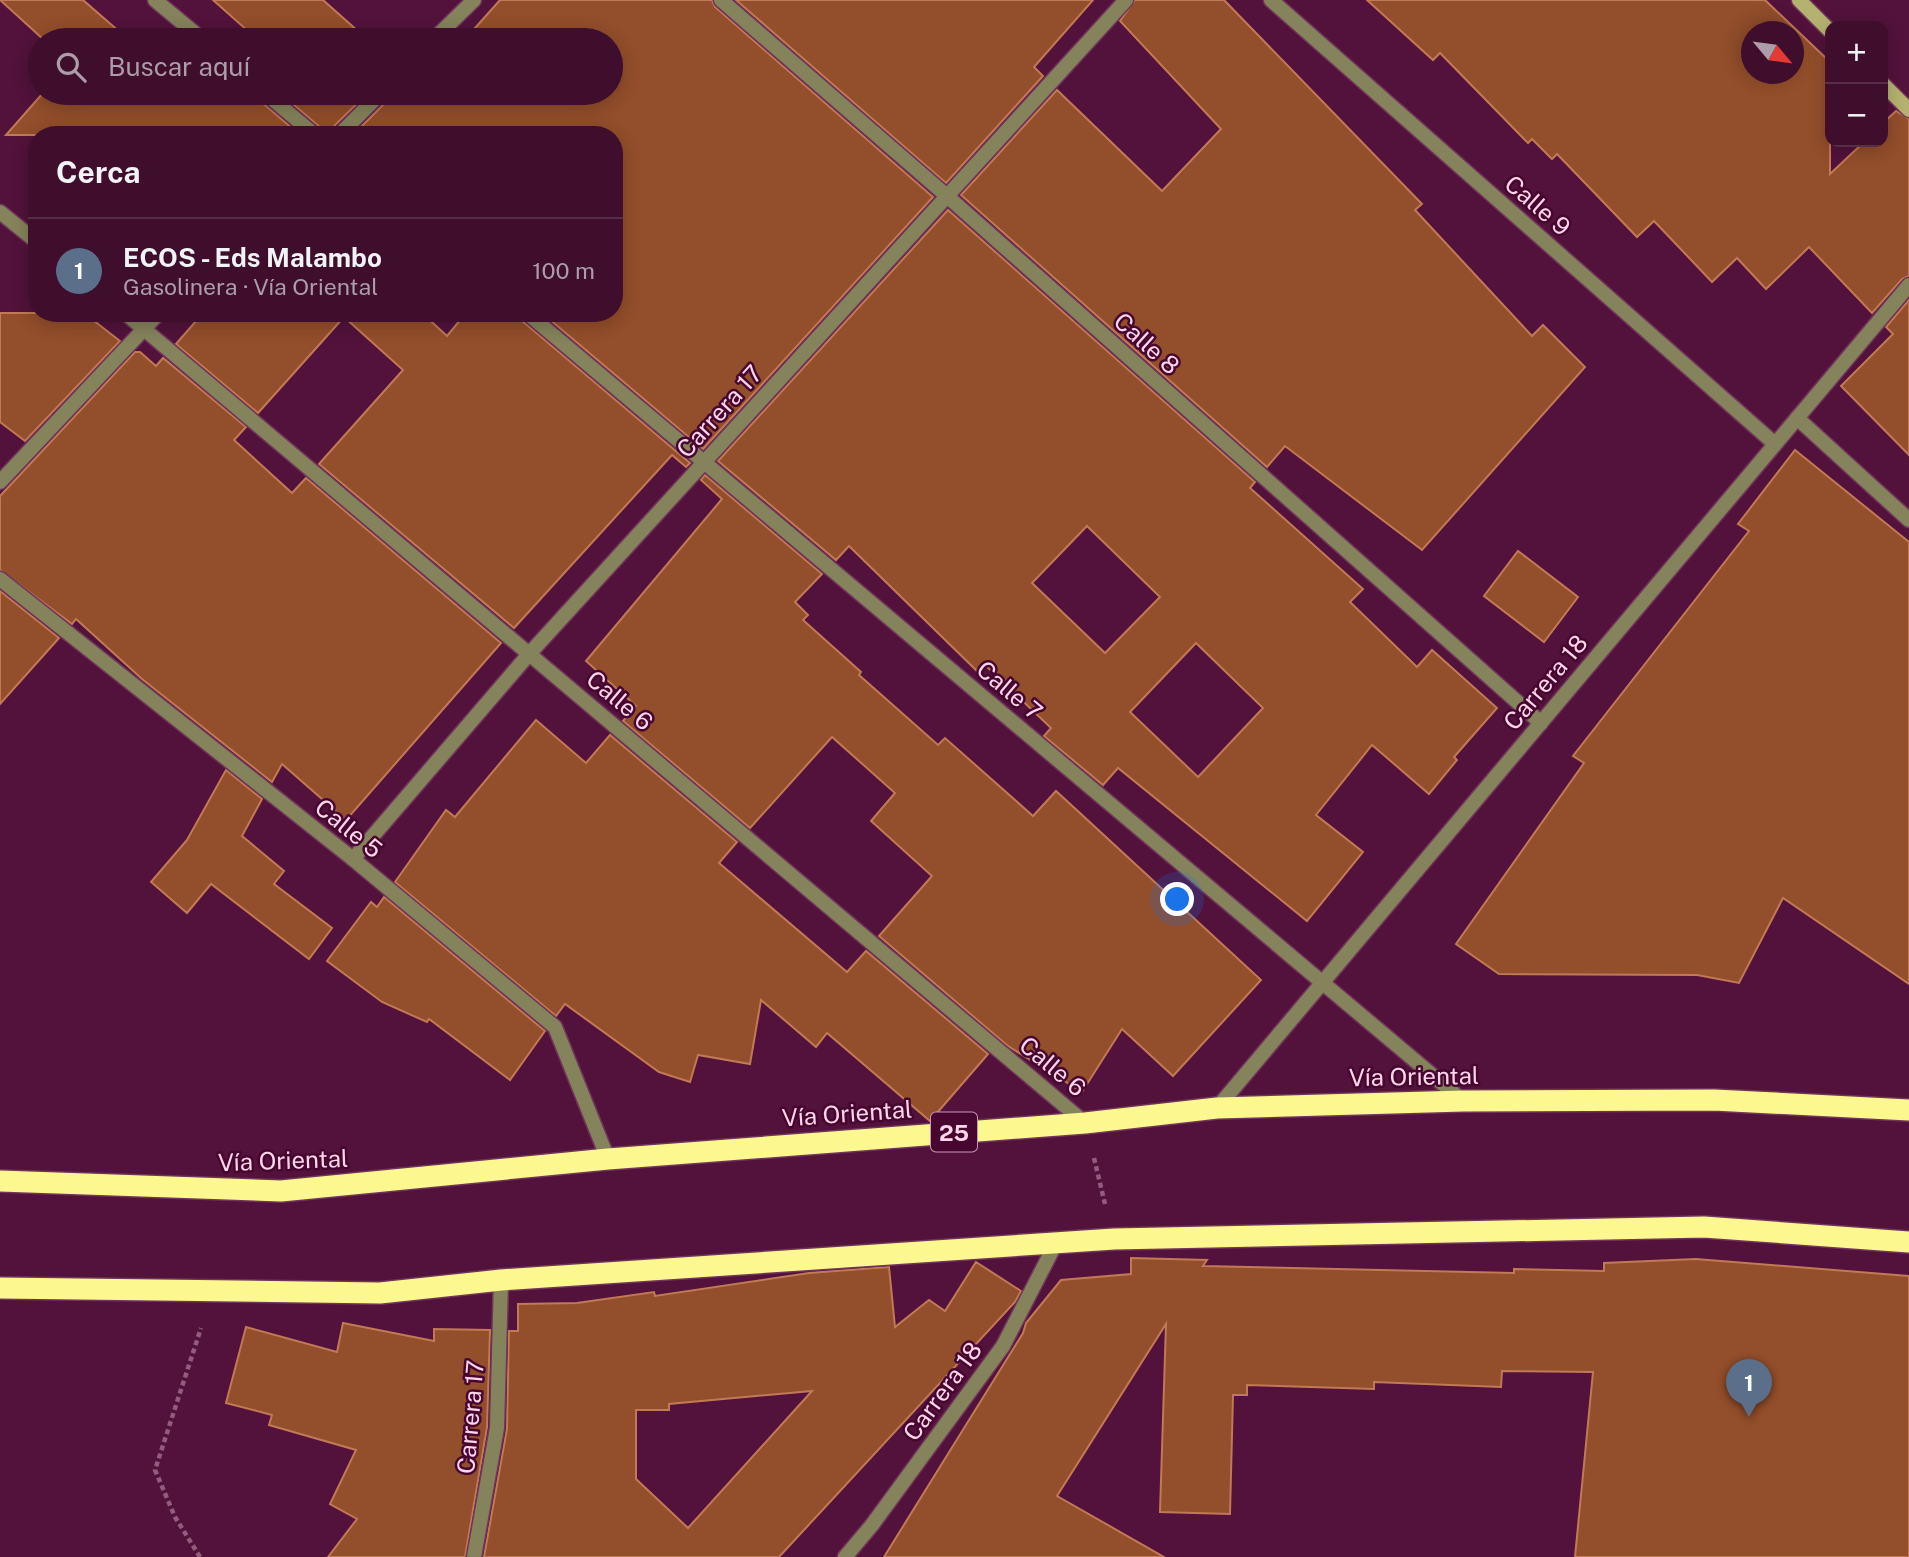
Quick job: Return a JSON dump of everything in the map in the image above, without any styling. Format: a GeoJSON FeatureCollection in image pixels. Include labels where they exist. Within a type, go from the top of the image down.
{"type":"FeatureCollection","features":[{"type":"Feature","properties":{"kind":"highway","name":"Vía Oriental"},"geometry":{"type":"LineString","coordinates":[[0,1181],[281,1191],[608,1159],[1085,1123],[1217,1108],[1464,1101],[1714,1100],[1909,1110]]}},
{"type":"Feature","properties":{"kind":"highway"},"geometry":{"type":"LineString","coordinates":[[0,1288],[380,1293],[500,1280],[1114,1238],[1704,1227],[1909,1242]]}},
{"type":"Feature","properties":{"kind":"main road"},"geometry":{"type":"LineString","coordinates":[[1799,0],[1825,27]]}},
{"type":"Feature","properties":{"kind":"main road"},"geometry":{"type":"LineString","coordinates":[[1888,89],[1909,110]]}},
{"type":"Feature","properties":{"kind":"street"},"geometry":{"type":"LineString","coordinates":[[155,0],[189,28]]}},
{"type":"Feature","properties":{"kind":"street"},"geometry":{"type":"LineString","coordinates":[[445,28],[474,0]]}},
{"type":"Feature","properties":{"kind":"street","name":"Calle 8"},"geometry":{"type":"LineString","coordinates":[[721,0],[947,196],[1541,723]]}},
{"type":"Feature","properties":{"kind":"street","name":"Carrera 17"},"geometry":{"type":"LineString","coordinates":[[353,859],[530,653],[1126,0]]}},
{"type":"Feature","properties":{"kind":"street","name":"Calle 9"},"geometry":{"type":"LineString","coordinates":[[1271,0],[1775,444]]}},
{"type":"Feature","properties":{"kind":"street"},"geometry":{"type":"LineString","coordinates":[[279,105],[304,126]]}},
{"type":"Feature","properties":{"kind":"street"},"geometry":{"type":"LineString","coordinates":[[348,126],[369,105]]}},
{"type":"Feature","properties":{"kind":"street"},"geometry":{"type":"LineString","coordinates":[[0,212],[28,235]]}},
{"type":"Feature","properties":{"kind":"street","name":"Carrera 18"},"geometry":{"type":"LineString","coordinates":[[1217,1108],[1909,285]]}},
{"type":"Feature","properties":{"kind":"street","name":"Calle 6"},"geometry":{"type":"LineString","coordinates":[[136,322],[1085,1123]]}},
{"type":"Feature","properties":{"kind":"street"},"geometry":{"type":"LineString","coordinates":[[0,482],[151,322]]}},
{"type":"Feature","properties":{"kind":"street","name":"Calle 7"},"geometry":{"type":"LineString","coordinates":[[538,322],[1464,1101]]}},
{"type":"Feature","properties":{"kind":"street"},"geometry":{"type":"LineString","coordinates":[[1797,418],[1909,520]]}},
{"type":"Feature","properties":{"kind":"street","name":"Calle 5"},"geometry":{"type":"LineString","coordinates":[[0,579],[353,859],[555,1027],[608,1159]]}},
{"type":"Feature","properties":{"kind":"street","name":"Carrera 18"},"geometry":{"type":"LineString","coordinates":[[845,1557],[872,1525],[1003,1346],[1057,1241]]}},
{"type":"Feature","properties":{"kind":"street","name":"Carrera 17"},"geometry":{"type":"LineString","coordinates":[[474,1557],[497,1428],[500,1280]]}},
{"type":"Feature","properties":{"kind":"path"},"geometry":{"type":"LineString","coordinates":[[1085,1123],[1114,1238]]}},
{"type":"Feature","properties":{"kind":"path"},"geometry":{"type":"LineString","coordinates":[[200,1557],[175,1517],[155,1470],[214,1289]]}},
{"type":"Feature","properties":{"kind":"building"},"geometry":{"type":"Polygon","coordinates":[[[0,0],[83,0],[115,28],[31,28],[0,0]]]}},
{"type":"Feature","properties":{"kind":"building"},"geometry":{"type":"Polygon","coordinates":[[[213,0],[323,0],[354,28],[244,28],[213,0]]]}},
{"type":"Feature","properties":{"kind":"building"},"geometry":{"type":"Polygon","coordinates":[[[500,0],[712,0],[715,7],[933,197],[703,449],[553,322],[623,322],[623,126],[362,126],[383,105],[623,105],[623,28],[475,28],[500,0]]]}},
{"type":"Feature","properties":{"kind":"building"},"geometry":{"type":"Polygon","coordinates":[[[736,0],[1093,0],[1034,67],[1043,76],[946,183],[736,0]]]}},
{"type":"Feature","properties":{"kind":"building"},"geometry":{"type":"Polygon","coordinates":[[[1135,0],[1224,0],[1422,204],[1415,210],[1532,336],[1543,325],[1585,367],[1422,550],[1285,446],[1267,467],[961,195],[1057,90],[1162,191],[1221,129],[1120,21],[1135,0]]]}},
{"type":"Feature","properties":{"kind":"building"},"geometry":{"type":"Polygon","coordinates":[[[1367,0],[1765,0],[1787,21],[1741,21],[1741,84],[1804,84],[1804,37],[1825,57],[1825,147],[1830,147],[1830,174],[1859,147],[1888,147],[1888,118],[1896,111],[1909,119],[1909,276],[1902,279],[1872,313],[1809,247],[1766,289],[1737,258],[1712,282],[1654,221],[1637,237],[1557,154],[1552,159],[1532,139],[1528,143],[1440,53],[1433,60],[1367,0]]]}},
{"type":"Feature","properties":{"kind":"building"},"geometry":{"type":"Polygon","coordinates":[[[32,105],[265,105],[289,126],[28,126],[28,135],[6,135],[32,105]]]}},
{"type":"Feature","properties":{"kind":"building"},"geometry":{"type":"Polygon","coordinates":[[[294,105],[356,105],[334,126],[319,126],[294,105]]]}},
{"type":"Feature","properties":{"kind":"building"},"geometry":{"type":"Polygon","coordinates":[[[948,210],[1255,482],[1250,488],[1363,589],[1350,602],[1417,667],[1432,650],[1497,708],[1454,757],[1457,760],[1429,794],[1372,745],[1316,815],[1363,852],[1307,921],[1118,768],[1103,785],[1044,736],[1051,728],[984,664],[977,671],[849,546],[836,560],[718,461],[948,210]],[[1087,526],[1032,583],[1105,653],[1160,597],[1087,526]],[[1196,643],[1130,712],[1198,777],[1263,708],[1196,643]]]}},
{"type":"Feature","properties":{"kind":"building"},"geometry":{"type":"Polygon","coordinates":[[[1909,300],[1909,455],[1841,386],[1893,334],[1886,327],[1909,300]]]}},
{"type":"Feature","properties":{"kind":"building"},"geometry":{"type":"Polygon","coordinates":[[[0,313],[28,313],[28,322],[96,322],[120,341],[25,441],[0,422],[0,313]]]}},
{"type":"Feature","properties":{"kind":"building"},"geometry":{"type":"Polygon","coordinates":[[[195,322],[340,322],[258,413],[176,344],[195,322]]]}},
{"type":"Feature","properties":{"kind":"building"},"geometry":{"type":"Polygon","coordinates":[[[350,322],[432,322],[447,336],[459,322],[523,322],[690,463],[686,467],[672,455],[514,628],[319,464],[403,370],[350,322]]]}},
{"type":"Feature","properties":{"kind":"building"},"geometry":{"type":"Polygon","coordinates":[[[135,352],[140,352],[156,366],[163,358],[246,427],[234,440],[292,493],[306,478],[501,643],[346,820],[282,764],[272,782],[142,679],[76,619],[72,624],[0,570],[0,496],[135,352]]]}},
{"type":"Feature","properties":{"kind":"building"},"geometry":{"type":"Polygon","coordinates":[[[1795,450],[1909,542],[1909,984],[1783,898],[1739,983],[1697,975],[1499,974],[1456,944],[1584,763],[1573,756],[1749,531],[1738,524],[1795,450]]]}},
{"type":"Feature","properties":{"kind":"building"},"geometry":{"type":"Polygon","coordinates":[[[705,475],[822,574],[795,602],[808,615],[803,620],[861,672],[859,675],[938,745],[945,738],[1033,816],[1056,791],[1261,980],[1173,1076],[1122,1029],[1082,1092],[1008,1046],[879,936],[932,876],[871,821],[895,793],[832,737],[750,828],[623,721],[636,706],[586,661],[722,499],[701,480],[705,475]]]}},
{"type":"Feature","properties":{"kind":"building"},"geometry":{"type":"Polygon","coordinates":[[[1518,551],[1578,597],[1544,642],[1484,596],[1518,551]]]}},
{"type":"Feature","properties":{"kind":"building"},"geometry":{"type":"Polygon","coordinates":[[[0,591],[59,638],[0,704],[0,591]]]}},
{"type":"Feature","properties":{"kind":"building"},"geometry":{"type":"Polygon","coordinates":[[[536,720],[586,763],[610,735],[737,842],[719,863],[847,972],[866,951],[988,1054],[930,1121],[827,1033],[816,1047],[761,1000],[750,1064],[698,1055],[690,1082],[659,1072],[565,1004],[556,1016],[395,882],[446,810],[455,817],[536,720]]]}},
{"type":"Feature","properties":{"kind":"building"},"geometry":{"type":"Polygon","coordinates":[[[226,770],[262,799],[242,836],[284,871],[274,884],[332,928],[309,959],[211,884],[187,913],[151,882],[187,840],[226,770]]]}},
{"type":"Feature","properties":{"kind":"building"},"geometry":{"type":"Polygon","coordinates":[[[384,897],[545,1031],[510,1080],[429,1019],[427,1022],[382,1002],[327,961],[371,902],[377,907],[384,897]]]}},
{"type":"Feature","properties":{"kind":"building"},"geometry":{"type":"Polygon","coordinates":[[[1131,1258],[1207,1260],[1203,1266],[1514,1273],[1514,1269],[1604,1271],[1604,1263],[1696,1259],[1909,1276],[1909,1557],[1575,1557],[1593,1372],[1502,1371],[1501,1387],[1374,1382],[1374,1389],[1247,1385],[1247,1395],[1233,1395],[1230,1514],[1160,1512],[1166,1324],[1057,1496],[1164,1557],[884,1557],[1023,1333],[1026,1323],[1061,1280],[1131,1274],[1131,1258]]]}},
{"type":"Feature","properties":{"kind":"building"},"geometry":{"type":"Polygon","coordinates":[[[976,1262],[1021,1291],[1015,1302],[779,1557],[484,1557],[507,1429],[509,1331],[518,1331],[518,1304],[577,1303],[654,1292],[655,1296],[809,1273],[889,1267],[895,1327],[929,1300],[945,1311],[976,1262]],[[812,1391],[669,1404],[669,1410],[636,1410],[636,1479],[688,1528],[812,1391]]]}},
{"type":"Feature","properties":{"kind":"building"},"geometry":{"type":"Polygon","coordinates":[[[343,1323],[434,1341],[434,1329],[490,1330],[487,1427],[465,1557],[328,1557],[357,1519],[330,1504],[356,1450],[269,1425],[272,1415],[226,1403],[246,1327],[337,1352],[343,1323]]]}},
{"type":"Feature","properties":{"kind":"place","name":"ECOS - Eds Malambo"},"geometry":{"type":"Point","coordinates":[1749,1417]}}]}
